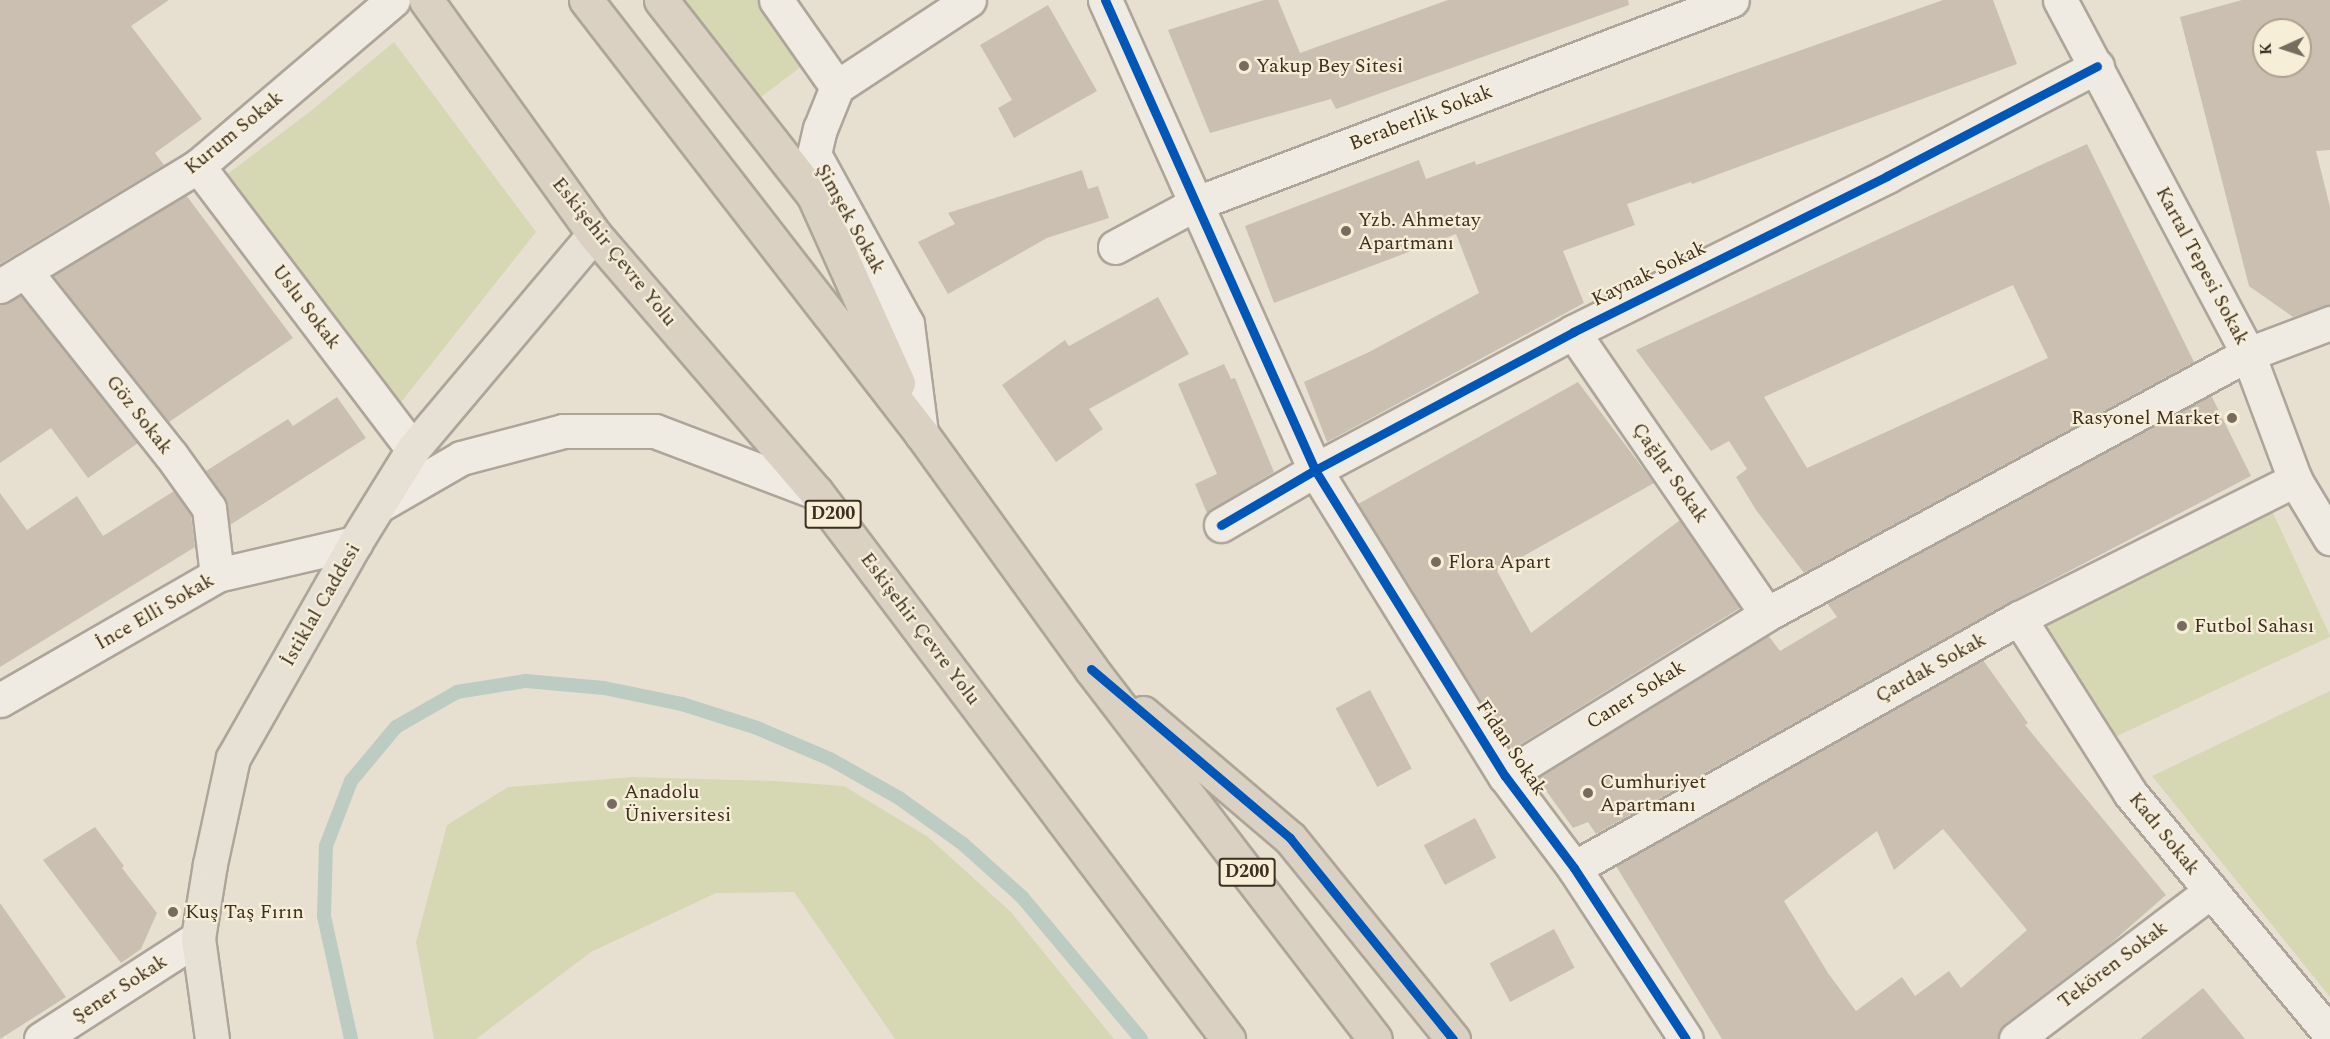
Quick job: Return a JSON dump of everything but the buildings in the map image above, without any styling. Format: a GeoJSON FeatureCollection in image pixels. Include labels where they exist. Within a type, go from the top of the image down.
{"type":"FeatureCollection","features":[{"type":"Feature","properties":{"kind":"highway"},"geometry":{"type":"LineString","coordinates":[[414,0],[594,234]]}},
{"type":"Feature","properties":{"kind":"highway","name":"Eskişehir Çevre Yolu"},"geometry":{"type":"LineString","coordinates":[[426,0],[594,234],[816,492],[1228,1039]]}},
{"type":"Feature","properties":{"kind":"highway","name":"D200"},"geometry":{"type":"LineString","coordinates":[[586,0],[921,433],[1091,669],[1375,1039]]}},
{"type":"Feature","properties":{"kind":"highway"},"geometry":{"type":"LineString","coordinates":[[662,0],[814,196],[921,433]]}},
{"type":"Feature","properties":{"kind":"highway"},"geometry":{"type":"LineString","coordinates":[[1091,669],[1290,838],[1453,1039]]}},
{"type":"Feature","properties":{"kind":"main road","name":"İstiklal Caddesi"},"geometry":{"type":"LineString","coordinates":[[212,1039],[198,938],[210,864],[233,758],[355,543],[413,449],[594,234]]}},
{"type":"Feature","properties":{"kind":"street","name":"Kurum Sokak"},"geometry":{"type":"LineString","coordinates":[[12,279],[198,166],[393,0]]}},
{"type":"Feature","properties":{"kind":"street"},"geometry":{"type":"LineString","coordinates":[[776,0],[837,87],[969,0]]}},
{"type":"Feature","properties":{"kind":"street","name":"Fidan Sokak"},"geometry":{"type":"LineString","coordinates":[[1105,0],[1315,470],[1505,776],[1574,868],[1686,1039]]}},
{"type":"Feature","properties":{"kind":"street","name":"Beraberlik Sokak"},"geometry":{"type":"LineString","coordinates":[[1115,247],[1197,203],[1732,0]]}},
{"type":"Feature","properties":{"kind":"street","name":"Kartal Tepesi Sokak"},"geometry":{"type":"LineString","coordinates":[[2060,0],[2248,354],[2295,480],[2330,538]]}},
{"type":"Feature","properties":{"kind":"street","name":"Kaynak Sokak"},"geometry":{"type":"LineString","coordinates":[[1221,525],[1315,470],[1573,332],[1887,176],[2097,66]]}},
{"type":"Feature","properties":{"kind":"street","name":"Şimşek Sokak"},"geometry":{"type":"LineString","coordinates":[[837,87],[820,129],[814,154],[908,324],[921,433]]}},
{"type":"Feature","properties":{"kind":"street","name":"Uslu Sokak"},"geometry":{"type":"LineString","coordinates":[[198,166],[413,449]]}},
{"type":"Feature","properties":{"kind":"street","name":"Göz Sokak"},"geometry":{"type":"LineString","coordinates":[[12,279],[171,455],[209,508],[217,575]]}},
{"type":"Feature","properties":{"kind":"street","name":"Caner Sokak"},"geometry":{"type":"LineString","coordinates":[[1505,776],[1767,614],[2248,354],[2330,323]]}},
{"type":"Feature","properties":{"kind":"street","name":"Çağlar Sokak"},"geometry":{"type":"LineString","coordinates":[[1573,332],[1767,614]]}},
{"type":"Feature","properties":{"kind":"street"},"geometry":{"type":"LineString","coordinates":[[378,506],[461,458],[563,430],[655,431],[816,492]]}},
{"type":"Feature","properties":{"kind":"street","name":"Çardak Sokak"},"geometry":{"type":"LineString","coordinates":[[1574,868],[2019,618],[2295,480]]}},
{"type":"Feature","properties":{"kind":"street","name":"İnce Elli Sokak"},"geometry":{"type":"LineString","coordinates":[[0,700],[217,575],[355,543]]}},
{"type":"Feature","properties":{"kind":"street","name":"Kadı Sokak"},"geometry":{"type":"LineString","coordinates":[[2019,618],[2130,793],[2330,1034]]}},
{"type":"Feature","properties":{"kind":"street","name":"Tekören Sokak"},"geometry":{"type":"LineString","coordinates":[[2016,1039],[2211,891]]}},
{"type":"Feature","properties":{"kind":"street","name":"Şener Sokak"},"geometry":{"type":"LineString","coordinates":[[41,1039],[198,938]]}},
{"type":"Feature","properties":{"kind":"green space"},"geometry":{"type":"Polygon","coordinates":[[[681,0],[767,0],[810,60],[757,100],[681,0]]]}},
{"type":"Feature","properties":{"kind":"green space"},"geometry":{"type":"Polygon","coordinates":[[[394,42],[536,232],[398,406],[213,185],[312,110],[394,42]]]}},
{"type":"Feature","properties":{"kind":"green space","name":"Futbol Sahası"},"geometry":{"type":"Polygon","coordinates":[[[2265,496],[2330,637],[2093,747],[2028,607],[2265,496]]]}},
{"type":"Feature","properties":{"kind":"green space"},"geometry":{"type":"Polygon","coordinates":[[[2330,691],[2330,997],[2152,776],[2330,691]]]}},
{"type":"Feature","properties":{"kind":"green space"},"geometry":{"type":"Polygon","coordinates":[[[632,777],[775,781],[844,786],[928,837],[1011,912],[1114,1039],[895,1039],[794,892],[716,893],[591,952],[476,1039],[434,1039],[416,942],[447,825],[508,787],[632,777]]]}},
{"type":"Feature","properties":{"kind":"waterway"},"geometry":{"type":"LineString","coordinates":[[351,1039],[324,916],[326,846],[351,781],[396,727],[457,692],[526,681],[604,688],[682,704],[757,728],[830,759],[899,798],[963,844],[1022,897],[1141,1039]]}},
{"type":"Feature","properties":{"kind":"cycle path"},"geometry":{"type":"LineString","coordinates":[[1105,0],[1315,470],[1505,776],[1574,868],[1686,1039]]}},
{"type":"Feature","properties":{"kind":"cycle path"},"geometry":{"type":"LineString","coordinates":[[1221,525],[1315,470],[1573,332],[1887,176],[2097,66]]}},
{"type":"Feature","properties":{"kind":"cycle path"},"geometry":{"type":"LineString","coordinates":[[1091,669],[1290,838],[1453,1039]]}},
{"type":"Feature","properties":{"kind":"place","name":"Yakup Bey Sitesi"},"geometry":{"type":"Point","coordinates":[1244,66]}},
{"type":"Feature","properties":{"kind":"place","name":"Yzb. Ahmetay Apartmanı"},"geometry":{"type":"Point","coordinates":[1346,231]}},
{"type":"Feature","properties":{"kind":"place","name":"Rasyonel Market"},"geometry":{"type":"Point","coordinates":[2232,418]}},
{"type":"Feature","properties":{"kind":"place","name":"Flora Apart"},"geometry":{"type":"Point","coordinates":[1436,562]}},
{"type":"Feature","properties":{"kind":"place","name":"Futbol Sahası"},"geometry":{"type":"Point","coordinates":[2182,626]}},
{"type":"Feature","properties":{"kind":"place","name":"Cumhuriyet Apartmanı"},"geometry":{"type":"Point","coordinates":[1588,793]}},
{"type":"Feature","properties":{"kind":"place","name":"Anadolu Üniversitesi"},"geometry":{"type":"Point","coordinates":[612,804]}},
{"type":"Feature","properties":{"kind":"place","name":"Kuş Taş Fırın"},"geometry":{"type":"Point","coordinates":[173,912]}}]}
